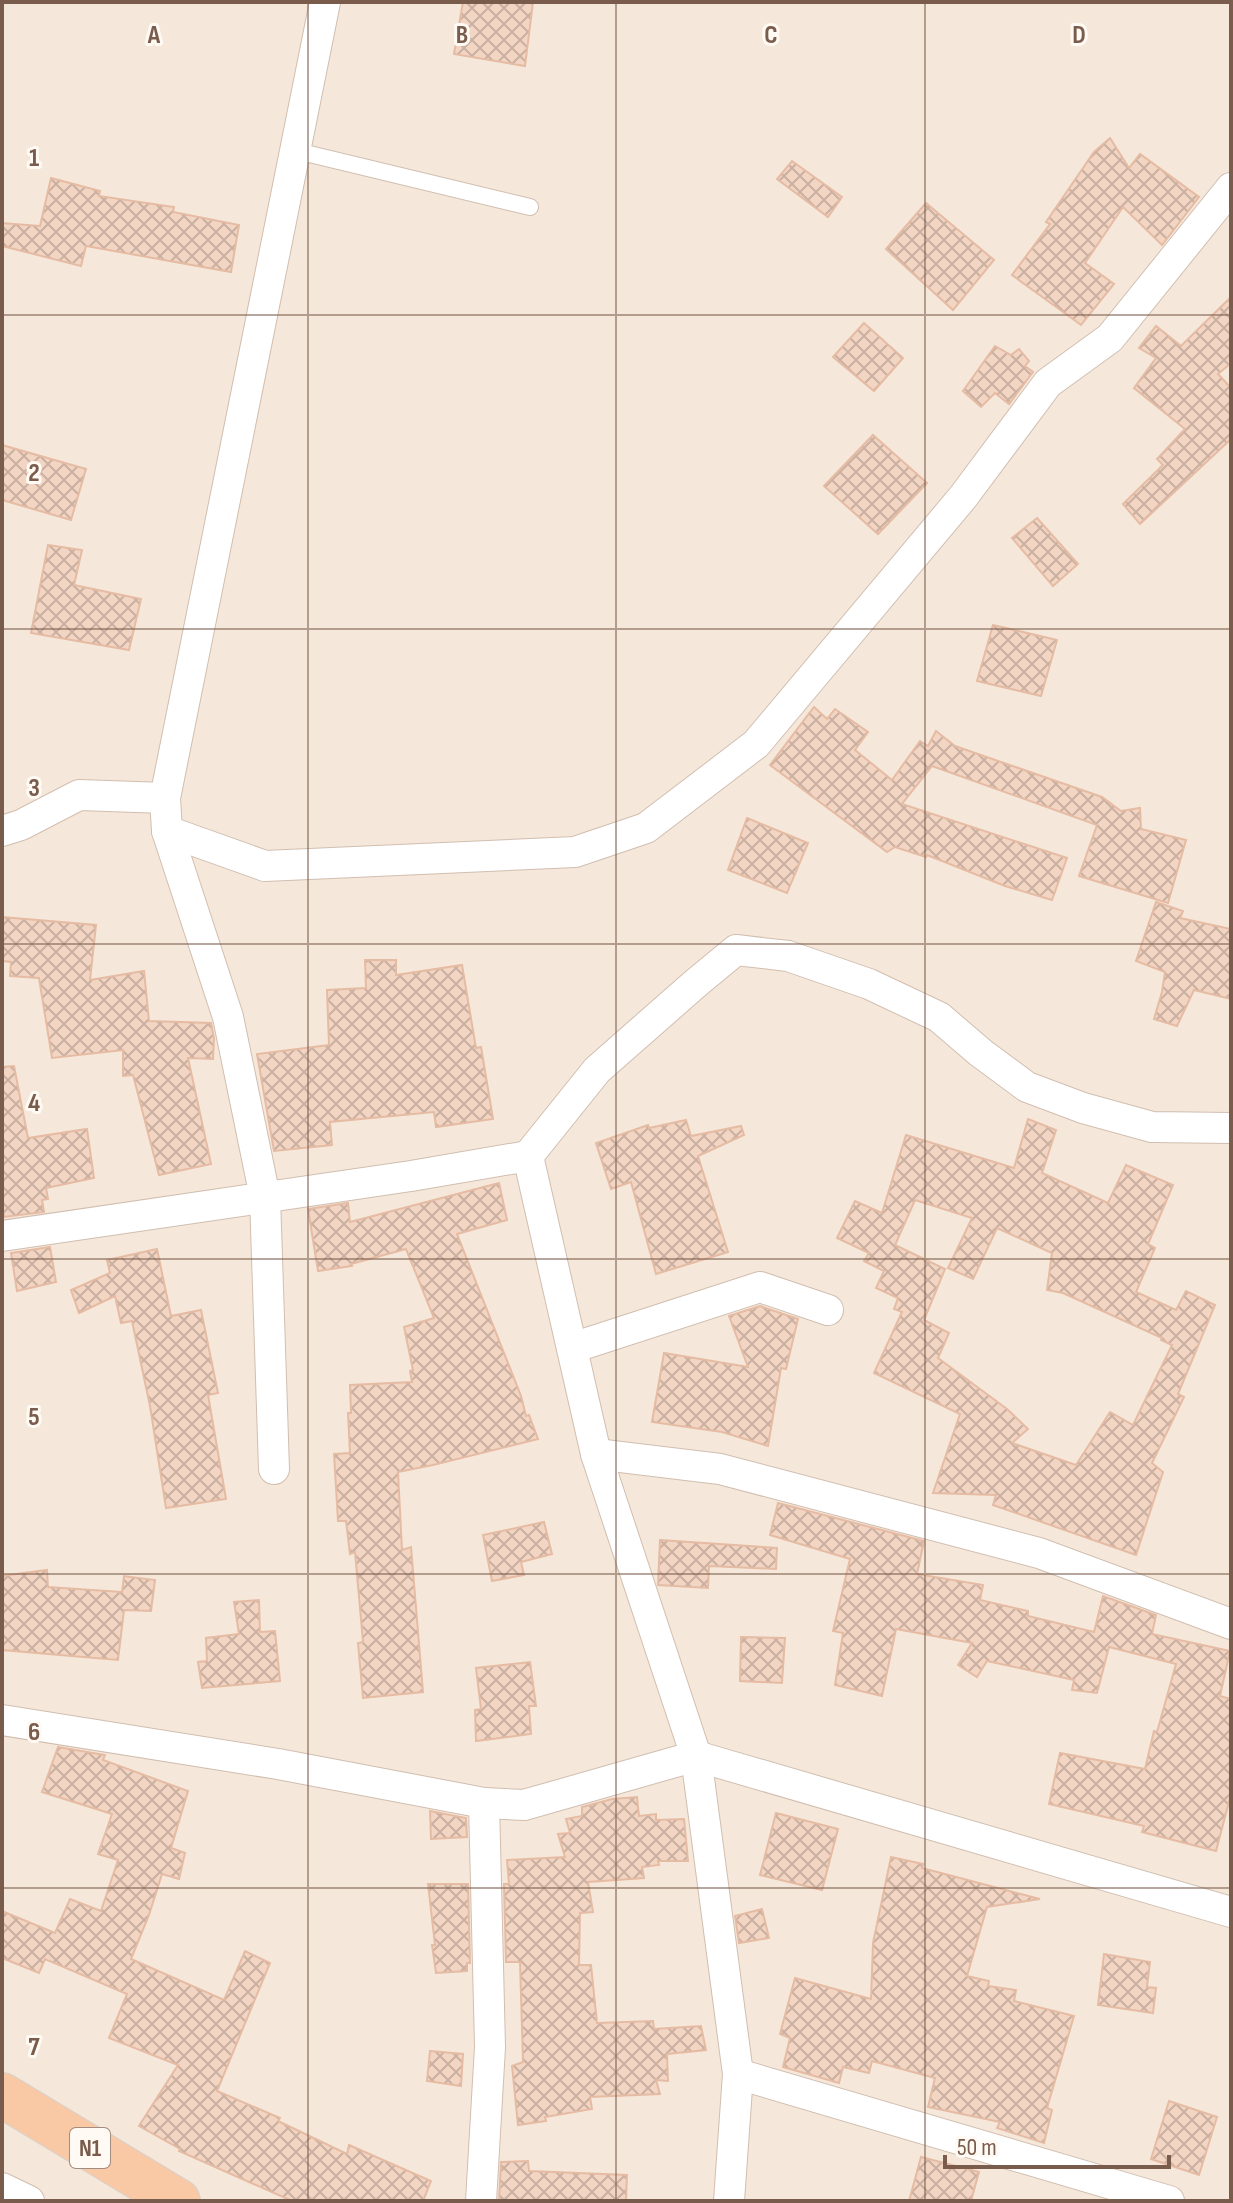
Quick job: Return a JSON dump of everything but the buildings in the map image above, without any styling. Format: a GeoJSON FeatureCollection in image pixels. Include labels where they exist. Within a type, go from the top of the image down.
{"type":"FeatureCollection","features":[{"type":"Feature","properties":{"kind":"highway","name":"N1"},"geometry":{"type":"LineString","coordinates":[[2,2095],[178,2201]]}},
{"type":"Feature","properties":{"kind":"street"},"geometry":{"type":"LineString","coordinates":[[274,1469],[265,1197],[228,1017],[167,831],[165,798],[325,2]]}},
{"type":"Feature","properties":{"kind":"street"},"geometry":{"type":"LineString","coordinates":[[167,831],[265,866],[575,852],[646,828],[756,744],[963,497],[1048,383],[1110,338],[1231,188]]}},
{"type":"Feature","properties":{"kind":"street"},"geometry":{"type":"LineString","coordinates":[[2,831],[21,825],[79,795],[165,798]]}},
{"type":"Feature","properties":{"kind":"street"},"geometry":{"type":"LineString","coordinates":[[2,1236],[528,1156],[597,1070],[736,950],[788,956],[869,984],[939,1017],[1027,1087],[1083,1108],[1152,1127],[1231,1128]]}},
{"type":"Feature","properties":{"kind":"street"},"geometry":{"type":"LineString","coordinates":[[528,1156],[596,1454],[696,1756],[738,2074],[729,2201]]}},
{"type":"Feature","properties":{"kind":"street"},"geometry":{"type":"LineString","coordinates":[[572,1348],[760,1287],[828,1310]]}},
{"type":"Feature","properties":{"kind":"street"},"geometry":{"type":"LineString","coordinates":[[596,1454],[720,1469],[1039,1553],[1231,1624]]}},
{"type":"Feature","properties":{"kind":"street"},"geometry":{"type":"LineString","coordinates":[[2,1720],[278,1764],[484,1803],[524,1805],[696,1756],[1231,1912]]}},
{"type":"Feature","properties":{"kind":"street"},"geometry":{"type":"LineString","coordinates":[[481,2201],[490,2047],[484,1803]]}},
{"type":"Feature","properties":{"kind":"street"},"geometry":{"type":"LineString","coordinates":[[738,2074],[1169,2201]]}},
{"type":"Feature","properties":{"kind":"street"},"geometry":{"type":"LineString","coordinates":[[2,2188],[29,2201]]}},
{"type":"Feature","properties":{"kind":"lane"},"geometry":{"type":"LineString","coordinates":[[297,151],[530,207]]}},
{"type":"Feature","properties":{"kind":"shaded area"},"geometry":{"type":"Polygon","coordinates":[[[2,2],[1231,2],[1231,2201],[2,2201],[2,2]]]}}]}
